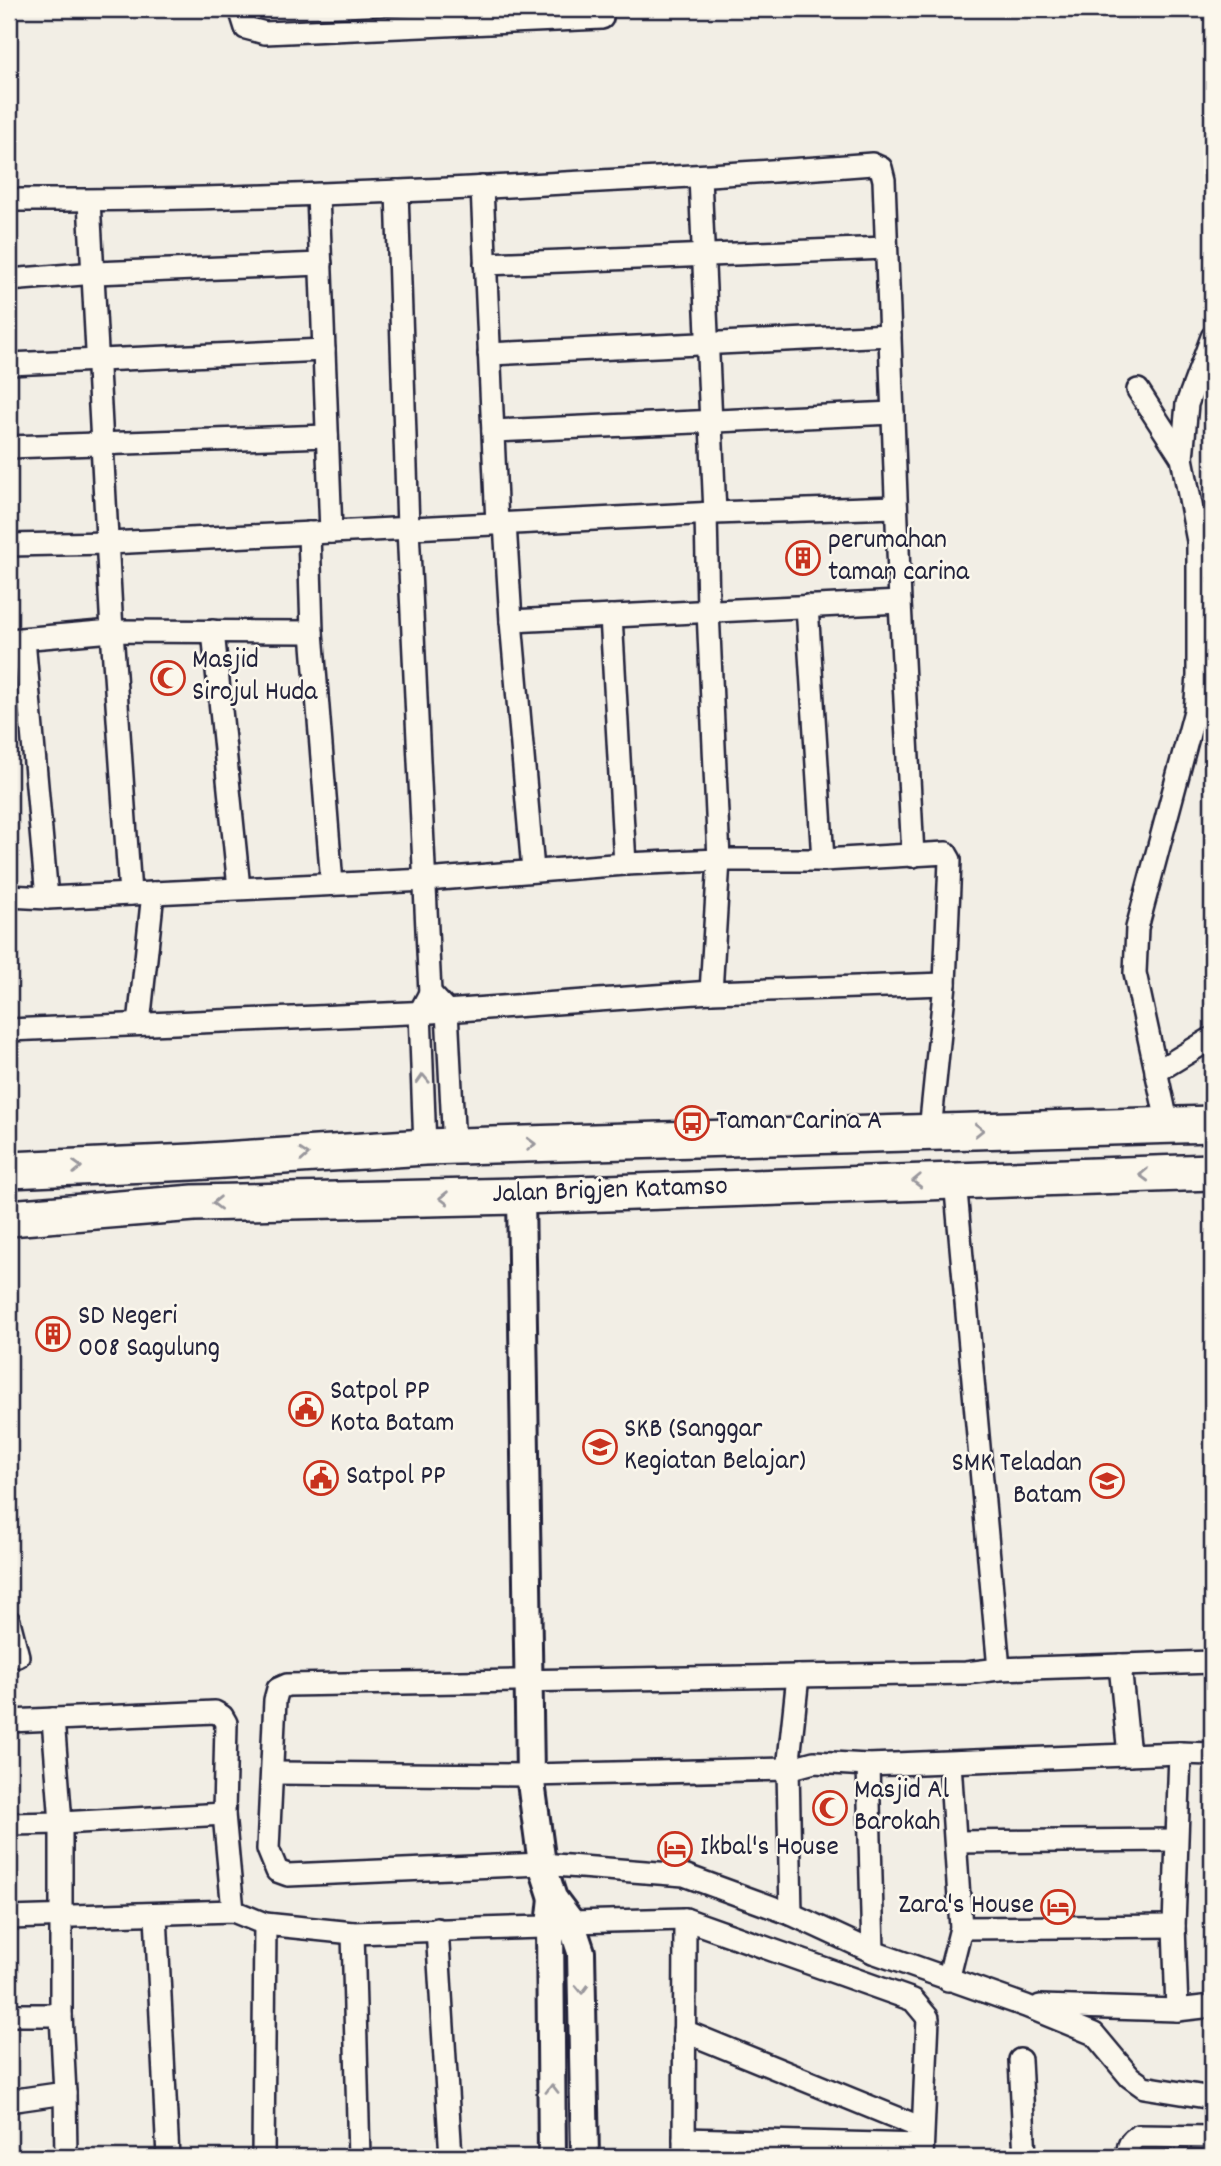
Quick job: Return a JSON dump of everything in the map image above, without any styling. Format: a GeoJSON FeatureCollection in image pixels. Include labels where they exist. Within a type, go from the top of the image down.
{"type":"FeatureCollection","features":[{"type":"Feature","properties":{"kind":"highway","name":"Jalan Brigjen Katamso"},"geometry":{"type":"LineString","coordinates":[[9,1170],[440,1147],[1212,1124]]}},
{"type":"Feature","properties":{"kind":"highway","name":"Jalan Brigjen Katamso"},"geometry":{"type":"LineString","coordinates":[[9,1218],[194,1203],[521,1196],[1212,1172]]}},
{"type":"Feature","properties":{"kind":"street"},"geometry":{"type":"LineString","coordinates":[[240,9],[246,28],[265,33],[525,15],[602,18]]}},
{"type":"Feature","properties":{"kind":"street"},"geometry":{"type":"LineString","coordinates":[[9,200],[89,201],[318,195],[700,177],[872,164],[881,168],[884,180],[900,602],[913,856]]}},
{"type":"Feature","properties":{"kind":"street"},"geometry":{"type":"LineString","coordinates":[[700,177],[711,421],[708,610],[719,860],[711,992]]}},
{"type":"Feature","properties":{"kind":"street"},"geometry":{"type":"LineString","coordinates":[[482,187],[493,431],[533,870]]}},
{"type":"Feature","properties":{"kind":"street"},"geometry":{"type":"LineString","coordinates":[[397,191],[408,528],[430,993],[420,1012],[440,1147]]}},
{"type":"Feature","properties":{"kind":"street"},"geometry":{"type":"LineString","coordinates":[[318,195],[331,532]]}},
{"type":"Feature","properties":{"kind":"street"},"geometry":{"type":"LineString","coordinates":[[89,201],[95,273],[112,631],[130,894]]}},
{"type":"Feature","properties":{"kind":"street"},"geometry":{"type":"LineString","coordinates":[[485,264],[886,248]]}},
{"type":"Feature","properties":{"kind":"street"},"geometry":{"type":"LineString","coordinates":[[9,280],[95,273],[321,264]]}},
{"type":"Feature","properties":{"kind":"street"},"geometry":{"type":"LineString","coordinates":[[489,354],[890,335]]}},
{"type":"Feature","properties":{"kind":"street"},"geometry":{"type":"LineString","coordinates":[[1168,1126],[1135,973],[1137,928],[1205,676],[1198,541],[1182,458],[1187,404],[1210,347]]}},
{"type":"Feature","properties":{"kind":"street"},"geometry":{"type":"LineString","coordinates":[[9,364],[324,350]]}},
{"type":"Feature","properties":{"kind":"street"},"geometry":{"type":"LineString","coordinates":[[1138,390],[1182,458]]}},
{"type":"Feature","properties":{"kind":"street"},"geometry":{"type":"LineString","coordinates":[[493,431],[893,413]]}},
{"type":"Feature","properties":{"kind":"street"},"geometry":{"type":"LineString","coordinates":[[9,447],[327,436]]}},
{"type":"Feature","properties":{"kind":"street"},"geometry":{"type":"LineString","coordinates":[[9,545],[109,543],[711,513],[897,507]]}},
{"type":"Feature","properties":{"kind":"street"},"geometry":{"type":"LineString","coordinates":[[309,533],[312,632],[332,884]]}},
{"type":"Feature","properties":{"kind":"street"},"geometry":{"type":"LineString","coordinates":[[511,621],[900,602]]}},
{"type":"Feature","properties":{"kind":"street"},"geometry":{"type":"LineString","coordinates":[[807,606],[823,860]]}},
{"type":"Feature","properties":{"kind":"street"},"geometry":{"type":"LineString","coordinates":[[611,616],[625,864]]}},
{"type":"Feature","properties":{"kind":"street"},"geometry":{"type":"LineString","coordinates":[[47,898],[16,640],[112,631],[312,632]]}},
{"type":"Feature","properties":{"kind":"street"},"geometry":{"type":"LineString","coordinates":[[213,631],[239,888]]}},
{"type":"Feature","properties":{"kind":"street"},"geometry":{"type":"LineString","coordinates":[[9,896],[47,898],[426,880],[625,864],[719,860],[823,860],[943,853],[950,857],[945,984],[930,1131]]}},
{"type":"Feature","properties":{"kind":"street"},"geometry":{"type":"LineString","coordinates":[[139,1024],[153,893]]}},
{"type":"Feature","properties":{"kind":"street"},"geometry":{"type":"LineString","coordinates":[[9,1030],[447,1011],[711,992],[945,984]]}},
{"type":"Feature","properties":{"kind":"street"},"geometry":{"type":"LineString","coordinates":[[430,993],[447,1011],[440,1147]]}},
{"type":"Feature","properties":{"kind":"street"},"geometry":{"type":"LineString","coordinates":[[1156,1072],[1212,1038]]}},
{"type":"Feature","properties":{"kind":"street"},"geometry":{"type":"LineString","coordinates":[[955,1180],[999,1669]]}},
{"type":"Feature","properties":{"kind":"street"},"geometry":{"type":"LineString","coordinates":[[521,1196],[530,1775],[542,1864],[553,1898],[557,1933],[552,2157]]}},
{"type":"Feature","properties":{"kind":"street"},"geometry":{"type":"LineString","coordinates":[[9,1621],[18,1656]]}},
{"type":"Feature","properties":{"kind":"street"},"geometry":{"type":"LineString","coordinates":[[1212,1662],[999,1669],[966,1673],[312,1683],[282,1687],[278,1689],[275,1700],[268,1849],[277,1871],[288,1875],[542,1864],[684,1875],[790,1914],[873,1952],[1026,2006],[1094,2034],[1130,2077],[1144,2087],[1212,2098]]}},
{"type":"Feature","properties":{"kind":"street"},"geometry":{"type":"LineString","coordinates":[[1120,1665],[1129,1755]]}},
{"type":"Feature","properties":{"kind":"street"},"geometry":{"type":"LineString","coordinates":[[790,1914],[788,1769],[798,1676]]}},
{"type":"Feature","properties":{"kind":"street"},"geometry":{"type":"LineString","coordinates":[[9,1721],[215,1712],[222,1716],[226,1723],[224,1814],[233,1912]]}},
{"type":"Feature","properties":{"kind":"street"},"geometry":{"type":"LineString","coordinates":[[53,1719],[61,1824],[61,2015],[66,2157]]}},
{"type":"Feature","properties":{"kind":"street"},"geometry":{"type":"LineString","coordinates":[[1177,2010],[1174,1926],[1180,1753]]}},
{"type":"Feature","properties":{"kind":"street"},"geometry":{"type":"LineString","coordinates":[[273,1773],[530,1775],[788,1769],[814,1762],[868,1765],[1212,1754]]}},
{"type":"Feature","properties":{"kind":"street"},"geometry":{"type":"LineString","coordinates":[[948,1980],[961,1928],[950,1763]]}},
{"type":"Feature","properties":{"kind":"street"},"geometry":{"type":"LineString","coordinates":[[868,1765],[873,1952]]}},
{"type":"Feature","properties":{"kind":"street"},"geometry":{"type":"LineString","coordinates":[[9,1824],[61,1824],[224,1814]]}},
{"type":"Feature","properties":{"kind":"street"},"geometry":{"type":"LineString","coordinates":[[956,1842],[1176,1840]]}},
{"type":"Feature","properties":{"kind":"street"},"geometry":{"type":"LineString","coordinates":[[9,1918],[233,1912],[265,1924],[353,1933],[437,1929],[557,1933],[685,1919],[913,2000],[928,2018],[922,2144]]}},
{"type":"Feature","properties":{"kind":"street"},"geometry":{"type":"LineString","coordinates":[[156,1915],[168,2157]]}},
{"type":"Feature","properties":{"kind":"street"},"geometry":{"type":"LineString","coordinates":[[685,1919],[684,2148],[922,2144]]}},
{"type":"Feature","properties":{"kind":"street"},"geometry":{"type":"LineString","coordinates":[[263,2157],[265,1924]]}},
{"type":"Feature","properties":{"kind":"street"},"geometry":{"type":"LineString","coordinates":[[961,1928],[1174,1926]]}},
{"type":"Feature","properties":{"kind":"street"},"geometry":{"type":"LineString","coordinates":[[437,1929],[452,2157]]}},
{"type":"Feature","properties":{"kind":"street"},"geometry":{"type":"LineString","coordinates":[[353,1933],[359,2157]]}},
{"type":"Feature","properties":{"kind":"street"},"geometry":{"type":"LineString","coordinates":[[557,1933],[581,1952],[585,2157]]}},
{"type":"Feature","properties":{"kind":"street"},"geometry":{"type":"LineString","coordinates":[[1026,2006],[1177,2010],[1212,2006]]}},
{"type":"Feature","properties":{"kind":"street"},"geometry":{"type":"LineString","coordinates":[[9,2015],[61,2015]]}},
{"type":"Feature","properties":{"kind":"street"},"geometry":{"type":"LineString","coordinates":[[684,2031],[922,2144]]}},
{"type":"Feature","properties":{"kind":"street"},"geometry":{"type":"LineString","coordinates":[[1020,2060],[1025,2157]]}},
{"type":"Feature","properties":{"kind":"street"},"geometry":{"type":"LineString","coordinates":[[9,2101],[65,2093]]}},
{"type":"Feature","properties":{"kind":"street"},"geometry":{"type":"LineString","coordinates":[[1128,2157],[1128,2148],[1138,2136],[1212,2137]]}},
{"type":"Feature","properties":{"kind":"place","name":"perumahan taman carina"},"geometry":{"type":"Point","coordinates":[803,558]}},
{"type":"Feature","properties":{"kind":"place","name":"Masjid Sirojul Huda"},"geometry":{"type":"Point","coordinates":[168,678]}},
{"type":"Feature","properties":{"kind":"place","name":"Taman Carina A"},"geometry":{"type":"Point","coordinates":[692,1123]}},
{"type":"Feature","properties":{"kind":"place","name":"SD Negeri 008 Sagulung"},"geometry":{"type":"Point","coordinates":[53,1334]}},
{"type":"Feature","properties":{"kind":"place","name":"Satpol PP Kota Batam"},"geometry":{"type":"Point","coordinates":[306,1409]}},
{"type":"Feature","properties":{"kind":"place","name":"SKB (Sanggar Kegiatan Belajar)"},"geometry":{"type":"Point","coordinates":[600,1447]}},
{"type":"Feature","properties":{"kind":"place","name":"Satpol PP"},"geometry":{"type":"Point","coordinates":[321,1478]}},
{"type":"Feature","properties":{"kind":"place","name":"SMK Teladan Batam"},"geometry":{"type":"Point","coordinates":[1107,1481]}},
{"type":"Feature","properties":{"kind":"place","name":"Masjid Al Barokah"},"geometry":{"type":"Point","coordinates":[830,1808]}},
{"type":"Feature","properties":{"kind":"place","name":"Ikbal's House"},"geometry":{"type":"Point","coordinates":[675,1849]}},
{"type":"Feature","properties":{"kind":"place","name":"Zara's House"},"geometry":{"type":"Point","coordinates":[1058,1907]}}]}
